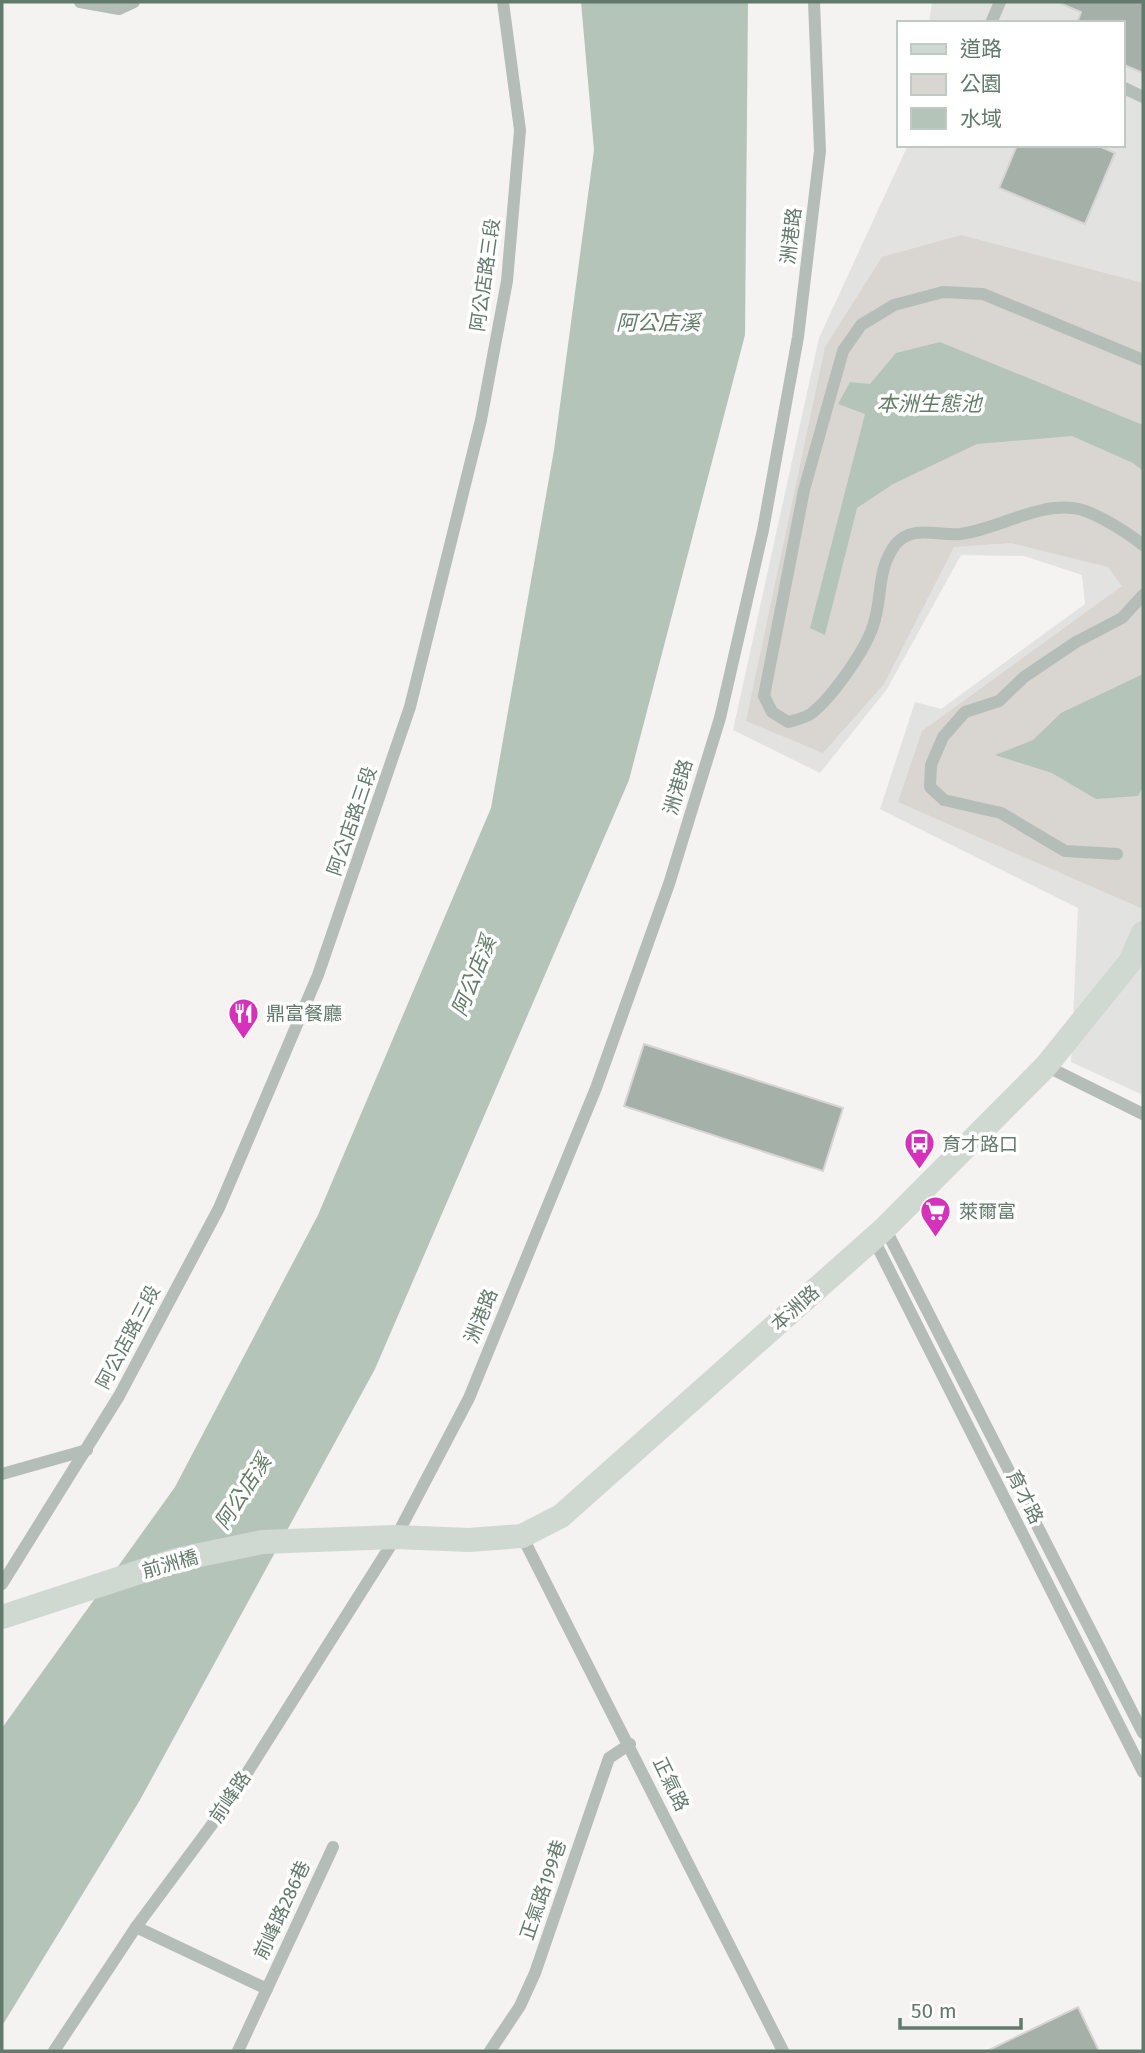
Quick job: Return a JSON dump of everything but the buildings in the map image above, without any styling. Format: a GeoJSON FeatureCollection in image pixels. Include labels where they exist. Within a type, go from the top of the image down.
{"type":"FeatureCollection","features":[{"type":"Feature","properties":{"kind":"main road","name":"本洲路"},"geometry":{"type":"LineString","coordinates":[[396,1537],[469,1540],[522,1535],[561,1516],[879,1233],[1046,1066],[1140,948]]}},
{"type":"Feature","properties":{"kind":"main road","name":"前洲橋"},"geometry":{"type":"LineString","coordinates":[[2,1617],[176,1560],[262,1542],[396,1537]]}},
{"type":"Feature","properties":{"kind":"street"},"geometry":{"type":"LineString","coordinates":[[80,2],[119,9],[134,2]]}},
{"type":"Feature","properties":{"kind":"street","name":"阿公店路三段"},"geometry":{"type":"LineString","coordinates":[[2,1584],[119,1396],[219,1208],[286,1055],[350,888],[410,707],[481,420],[507,281],[520,130],[503,2]]}},
{"type":"Feature","properties":{"kind":"street","name":"洲港路"},"geometry":{"type":"LineString","coordinates":[[396,1537],[468,1398],[596,1088],[669,884],[720,718],[763,530],[798,337],[820,151],[814,2]]}},
{"type":"Feature","properties":{"kind":"street"},"geometry":{"type":"LineString","coordinates":[[992,21],[1000,2]]}},
{"type":"Feature","properties":{"kind":"street"},"geometry":{"type":"LineString","coordinates":[[1124,88],[1143,97]]}},
{"type":"Feature","properties":{"kind":"street"},"geometry":{"type":"LineString","coordinates":[[1143,360],[983,294],[943,292],[894,305],[861,325],[843,351],[804,490],[764,696],[772,712],[788,722],[811,715],[849,669],[873,627],[882,567],[897,542],[920,531],[958,534],[999,525],[1047,508],[1076,508],[1128,533],[1143,545]]}},
{"type":"Feature","properties":{"kind":"street"},"geometry":{"type":"LineString","coordinates":[[1117,854],[1065,851],[1001,813],[944,800],[930,787],[931,765],[943,737],[965,712],[999,701],[1024,677],[1076,642],[1122,618],[1143,595]]}},
{"type":"Feature","properties":{"kind":"street"},"geometry":{"type":"LineString","coordinates":[[1046,1066],[1143,1114]]}},
{"type":"Feature","properties":{"kind":"street","name":"育才路"},"geometry":{"type":"LineString","coordinates":[[879,1233],[1143,1733]]}},
{"type":"Feature","properties":{"kind":"street","name":"育才路"},"geometry":{"type":"LineString","coordinates":[[879,1233],[1143,1772]]}},
{"type":"Feature","properties":{"kind":"street"},"geometry":{"type":"LineString","coordinates":[[2,1474],[87,1450]]}},
{"type":"Feature","properties":{"kind":"street","name":"正氣路"},"geometry":{"type":"LineString","coordinates":[[522,1535],[783,2051]]}},
{"type":"Feature","properties":{"kind":"street","name":"前峰路"},"geometry":{"type":"LineString","coordinates":[[54,2051],[136,1927],[228,1803],[396,1537]]}},
{"type":"Feature","properties":{"kind":"street","name":"正氣路199巷"},"geometry":{"type":"LineString","coordinates":[[490,2051],[520,2006],[535,1973],[609,1758],[630,1744]]}},
{"type":"Feature","properties":{"kind":"street","name":"前峰路286巷"},"geometry":{"type":"LineString","coordinates":[[238,2051],[332,1847]]}},
{"type":"Feature","properties":{"kind":"street","name":"前峰路286巷"},"geometry":{"type":"LineString","coordinates":[[136,1927],[267,1989]]}},
{"type":"Feature","properties":{"kind":"shaded area"},"geometry":{"type":"Polygon","coordinates":[[[932,2],[1143,2],[1143,1095],[1071,1062],[1078,908],[880,809],[915,702],[941,709],[1085,604],[1082,575],[1024,556],[961,555],[887,689],[820,773],[733,730],[819,338],[907,147],[1124,147],[1124,21],[929,21],[932,2]]]}},
{"type":"Feature","properties":{"kind":"green space"},"geometry":{"type":"Polygon","coordinates":[[[961,235],[1143,283],[1143,909],[898,802],[922,731],[1122,586],[1108,567],[1011,543],[954,547],[884,684],[823,753],[746,721],[825,347],[882,257],[961,235]]]}},
{"type":"Feature","properties":{"kind":"water","name":"阿公店溪"},"geometry":{"type":"Polygon","coordinates":[[[581,2],[748,2],[745,335],[629,780],[375,1369],[140,1800],[2,2026],[2,1728],[175,1487],[318,1215],[491,808],[554,450],[594,150],[581,2]]]}},
{"type":"Feature","properties":{"kind":"water","name":"本洲生態池"},"geometry":{"type":"Polygon","coordinates":[[[940,342],[1143,425],[1143,471],[1133,463],[1072,436],[977,444],[893,484],[857,508],[825,635],[810,628],[865,414],[838,404],[850,382],[870,384],[896,353],[940,342]]]}},
{"type":"Feature","properties":{"kind":"water"},"geometry":{"type":"Polygon","coordinates":[[[1143,674],[1143,787],[1138,796],[1096,799],[1052,773],[995,755],[1033,740],[1061,713],[1143,674]]]}},
{"type":"Feature","properties":{"kind":"place","name":"鼎富餐廳"},"geometry":{"type":"Point","coordinates":[243,1040]}},
{"type":"Feature","properties":{"kind":"place","name":"育才路口"},"geometry":{"type":"Point","coordinates":[919,1171]}},
{"type":"Feature","properties":{"kind":"place","name":"萊爾富"},"geometry":{"type":"Point","coordinates":[936,1238]}}]}
